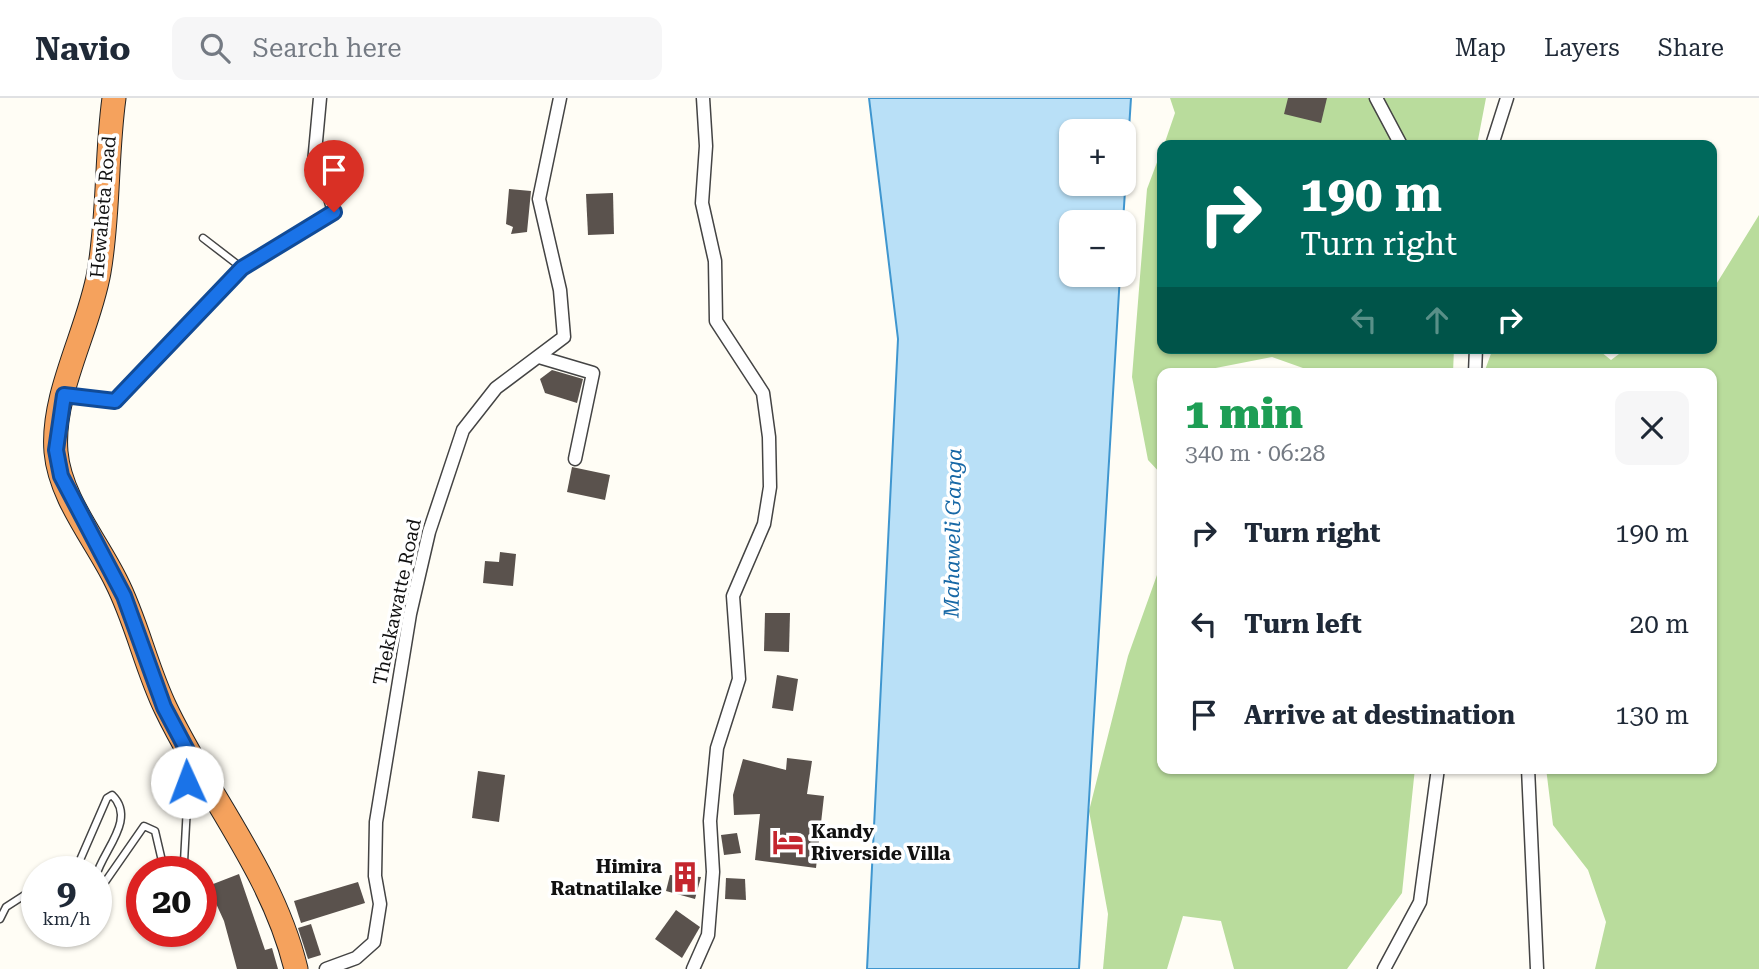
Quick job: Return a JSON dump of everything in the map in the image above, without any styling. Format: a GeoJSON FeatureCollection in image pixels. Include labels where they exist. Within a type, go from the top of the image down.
{"type":"FeatureCollection","features":[{"type":"Feature","properties":{"kind":"highway","name":"Hewaheta Road"},"geometry":{"type":"LineString","coordinates":[[114,98],[99,271],[89,317],[64,395],[56,450],[61,476],[124,596],[164,707],[257,870],[284,928],[296,969]]}},
{"type":"Feature","properties":{"kind":"street"},"geometry":{"type":"LineString","coordinates":[[64,395],[115,401],[242,268],[334,212],[324,177],[314,163],[320,98]]}},
{"type":"Feature","properties":{"kind":"street","name":"Thekkawatte Road"},"geometry":{"type":"LineString","coordinates":[[326,969],[356,958],[374,942],[380,904],[375,876],[376,822],[410,614],[429,532],[463,430],[496,388],[564,337],[560,290],[539,199],[560,98]]}},
{"type":"Feature","properties":{"kind":"street"},"geometry":{"type":"LineString","coordinates":[[693,969],[708,934],[713,872],[710,821],[717,748],[739,680],[733,596],[764,524],[770,487],[769,437],[763,393],[716,321],[715,261],[702,202],[706,145],[703,98]]}},
{"type":"Feature","properties":{"kind":"street"},"geometry":{"type":"LineString","coordinates":[[1376,98],[1398,140]]}},
{"type":"Feature","properties":{"kind":"street"},"geometry":{"type":"LineString","coordinates":[[1494,140],[1507,98]]}},
{"type":"Feature","properties":{"kind":"street"},"geometry":{"type":"LineString","coordinates":[[538,357],[593,373],[575,459]]}},
{"type":"Feature","properties":{"kind":"street"},"geometry":{"type":"LineString","coordinates":[[1384,969],[1420,902],[1437,774]]}},
{"type":"Feature","properties":{"kind":"street"},"geometry":{"type":"LineString","coordinates":[[1528,774],[1536,969]]}},
{"type":"Feature","properties":{"kind":"lane"},"geometry":{"type":"LineString","coordinates":[[203,238],[242,268]]}},
{"type":"Feature","properties":{"kind":"lane"},"geometry":{"type":"LineString","coordinates":[[112,872],[144,826],[155,831],[162,861],[184,862],[187,782],[191,758]]}},
{"type":"Feature","properties":{"kind":"lane"},"geometry":{"type":"LineString","coordinates":[[82,856],[107,798],[112,795],[120,802],[122,820],[105,856]]}},
{"type":"Feature","properties":{"kind":"lane"},"geometry":{"type":"LineString","coordinates":[[0,919],[6,907],[21,897]]}},
{"type":"Feature","properties":{"kind":"green space"},"geometry":{"type":"Polygon","coordinates":[[[1170,98],[1486,98],[1478,140],[1166,140],[1175,113],[1170,98]]]}},
{"type":"Feature","properties":{"kind":"green space"},"geometry":{"type":"Polygon","coordinates":[[[1157,162],[1157,354],[1454,354],[1453,368],[1303,368],[1272,357],[1216,368],[1157,368],[1157,470],[1148,460],[1132,377],[1147,189],[1157,162]]]}},
{"type":"Feature","properties":{"kind":"green space"},"geometry":{"type":"Polygon","coordinates":[[[1759,215],[1759,969],[1595,969],[1606,922],[1588,870],[1553,825],[1547,774],[1717,774],[1717,368],[1486,368],[1491,354],[1604,354],[1611,360],[1619,354],[1717,354],[1717,283],[1759,215]]]}},
{"type":"Feature","properties":{"kind":"green space"},"geometry":{"type":"Polygon","coordinates":[[[1157,575],[1157,774],[1414,774],[1402,893],[1347,969],[1234,969],[1221,921],[1183,916],[1167,969],[1103,969],[1108,914],[1089,811],[1128,656],[1157,575]]]}},
{"type":"Feature","properties":{"kind":"water","name":"Mahaweli Ganga"},"geometry":{"type":"Polygon","coordinates":[[[869,98],[1131,98],[1130,119],[1059,119],[1059,196],[1125,196],[1124,210],[1059,210],[1059,287],[1119,287],[1079,969],[867,969],[898,339],[869,98]]]}},
{"type":"Feature","properties":{"kind":"building"},"geometry":{"type":"Polygon","coordinates":[[[1288,98],[1327,98],[1321,123],[1284,114],[1288,98]]]}},
{"type":"Feature","properties":{"kind":"building"},"geometry":{"type":"Polygon","coordinates":[[[509,189],[531,191],[527,232],[511,234],[513,227],[506,224],[509,189]]]}},
{"type":"Feature","properties":{"kind":"building"},"geometry":{"type":"Polygon","coordinates":[[[613,193],[614,234],[588,235],[586,194],[613,193]]]}},
{"type":"Feature","properties":{"kind":"building"},"geometry":{"type":"Polygon","coordinates":[[[552,370],[583,379],[577,403],[545,393],[540,379],[552,370]]]}},
{"type":"Feature","properties":{"kind":"building"},"geometry":{"type":"Polygon","coordinates":[[[572,467],[610,475],[605,500],[567,492],[572,467]]]}},
{"type":"Feature","properties":{"kind":"building"},"geometry":{"type":"Polygon","coordinates":[[[500,552],[516,554],[513,586],[483,583],[485,561],[499,562],[500,552]]]}},
{"type":"Feature","properties":{"kind":"building"},"geometry":{"type":"Polygon","coordinates":[[[765,613],[790,613],[789,652],[764,651],[765,613]]]}},
{"type":"Feature","properties":{"kind":"building"},"geometry":{"type":"Polygon","coordinates":[[[777,675],[798,679],[793,711],[772,708],[777,675]]]}},
{"type":"Feature","properties":{"kind":"building"},"geometry":{"type":"Polygon","coordinates":[[[787,758],[812,761],[807,794],[824,796],[816,868],[755,860],[760,814],[734,815],[733,795],[743,759],[786,770],[787,758]]]}},
{"type":"Feature","properties":{"kind":"building"},"geometry":{"type":"Polygon","coordinates":[[[478,771],[505,775],[499,822],[472,818],[478,771]]]}},
{"type":"Feature","properties":{"kind":"building"},"geometry":{"type":"Polygon","coordinates":[[[737,833],[741,853],[724,855],[721,835],[737,833]]]}},
{"type":"Feature","properties":{"kind":"building"},"geometry":{"type":"Polygon","coordinates":[[[239,874],[265,950],[272,948],[278,969],[237,969],[217,906],[217,883],[239,874]]]}},
{"type":"Feature","properties":{"kind":"building"},"geometry":{"type":"Polygon","coordinates":[[[670,875],[701,877],[695,899],[666,891],[670,875]]]}},
{"type":"Feature","properties":{"kind":"building"},"geometry":{"type":"Polygon","coordinates":[[[726,878],[745,879],[746,900],[725,899],[726,878]]]}},
{"type":"Feature","properties":{"kind":"building"},"geometry":{"type":"Polygon","coordinates":[[[358,882],[365,903],[301,923],[294,901],[358,882]]]}},
{"type":"Feature","properties":{"kind":"building"},"geometry":{"type":"Polygon","coordinates":[[[676,910],[700,927],[682,958],[655,939],[676,910]]]}},
{"type":"Feature","properties":{"kind":"building"},"geometry":{"type":"Polygon","coordinates":[[[311,924],[321,955],[308,959],[298,928],[311,924]]]}},
{"type":"Feature","properties":{"kind":"place","name":"Kandy Riverside Villa"},"geometry":{"type":"Point","coordinates":[788,842]}},
{"type":"Feature","properties":{"kind":"place","name":"Himira Ratnatilake"},"geometry":{"type":"Point","coordinates":[685,877]}},
{"type":"Feature","properties":{"kind":"route"},"geometry":{"type":"LineString","coordinates":[[187,782],[191,758],[164,707],[133,617],[61,476],[56,450],[57,424],[64,395],[115,401],[147,371],[242,268],[334,212]]}}]}
